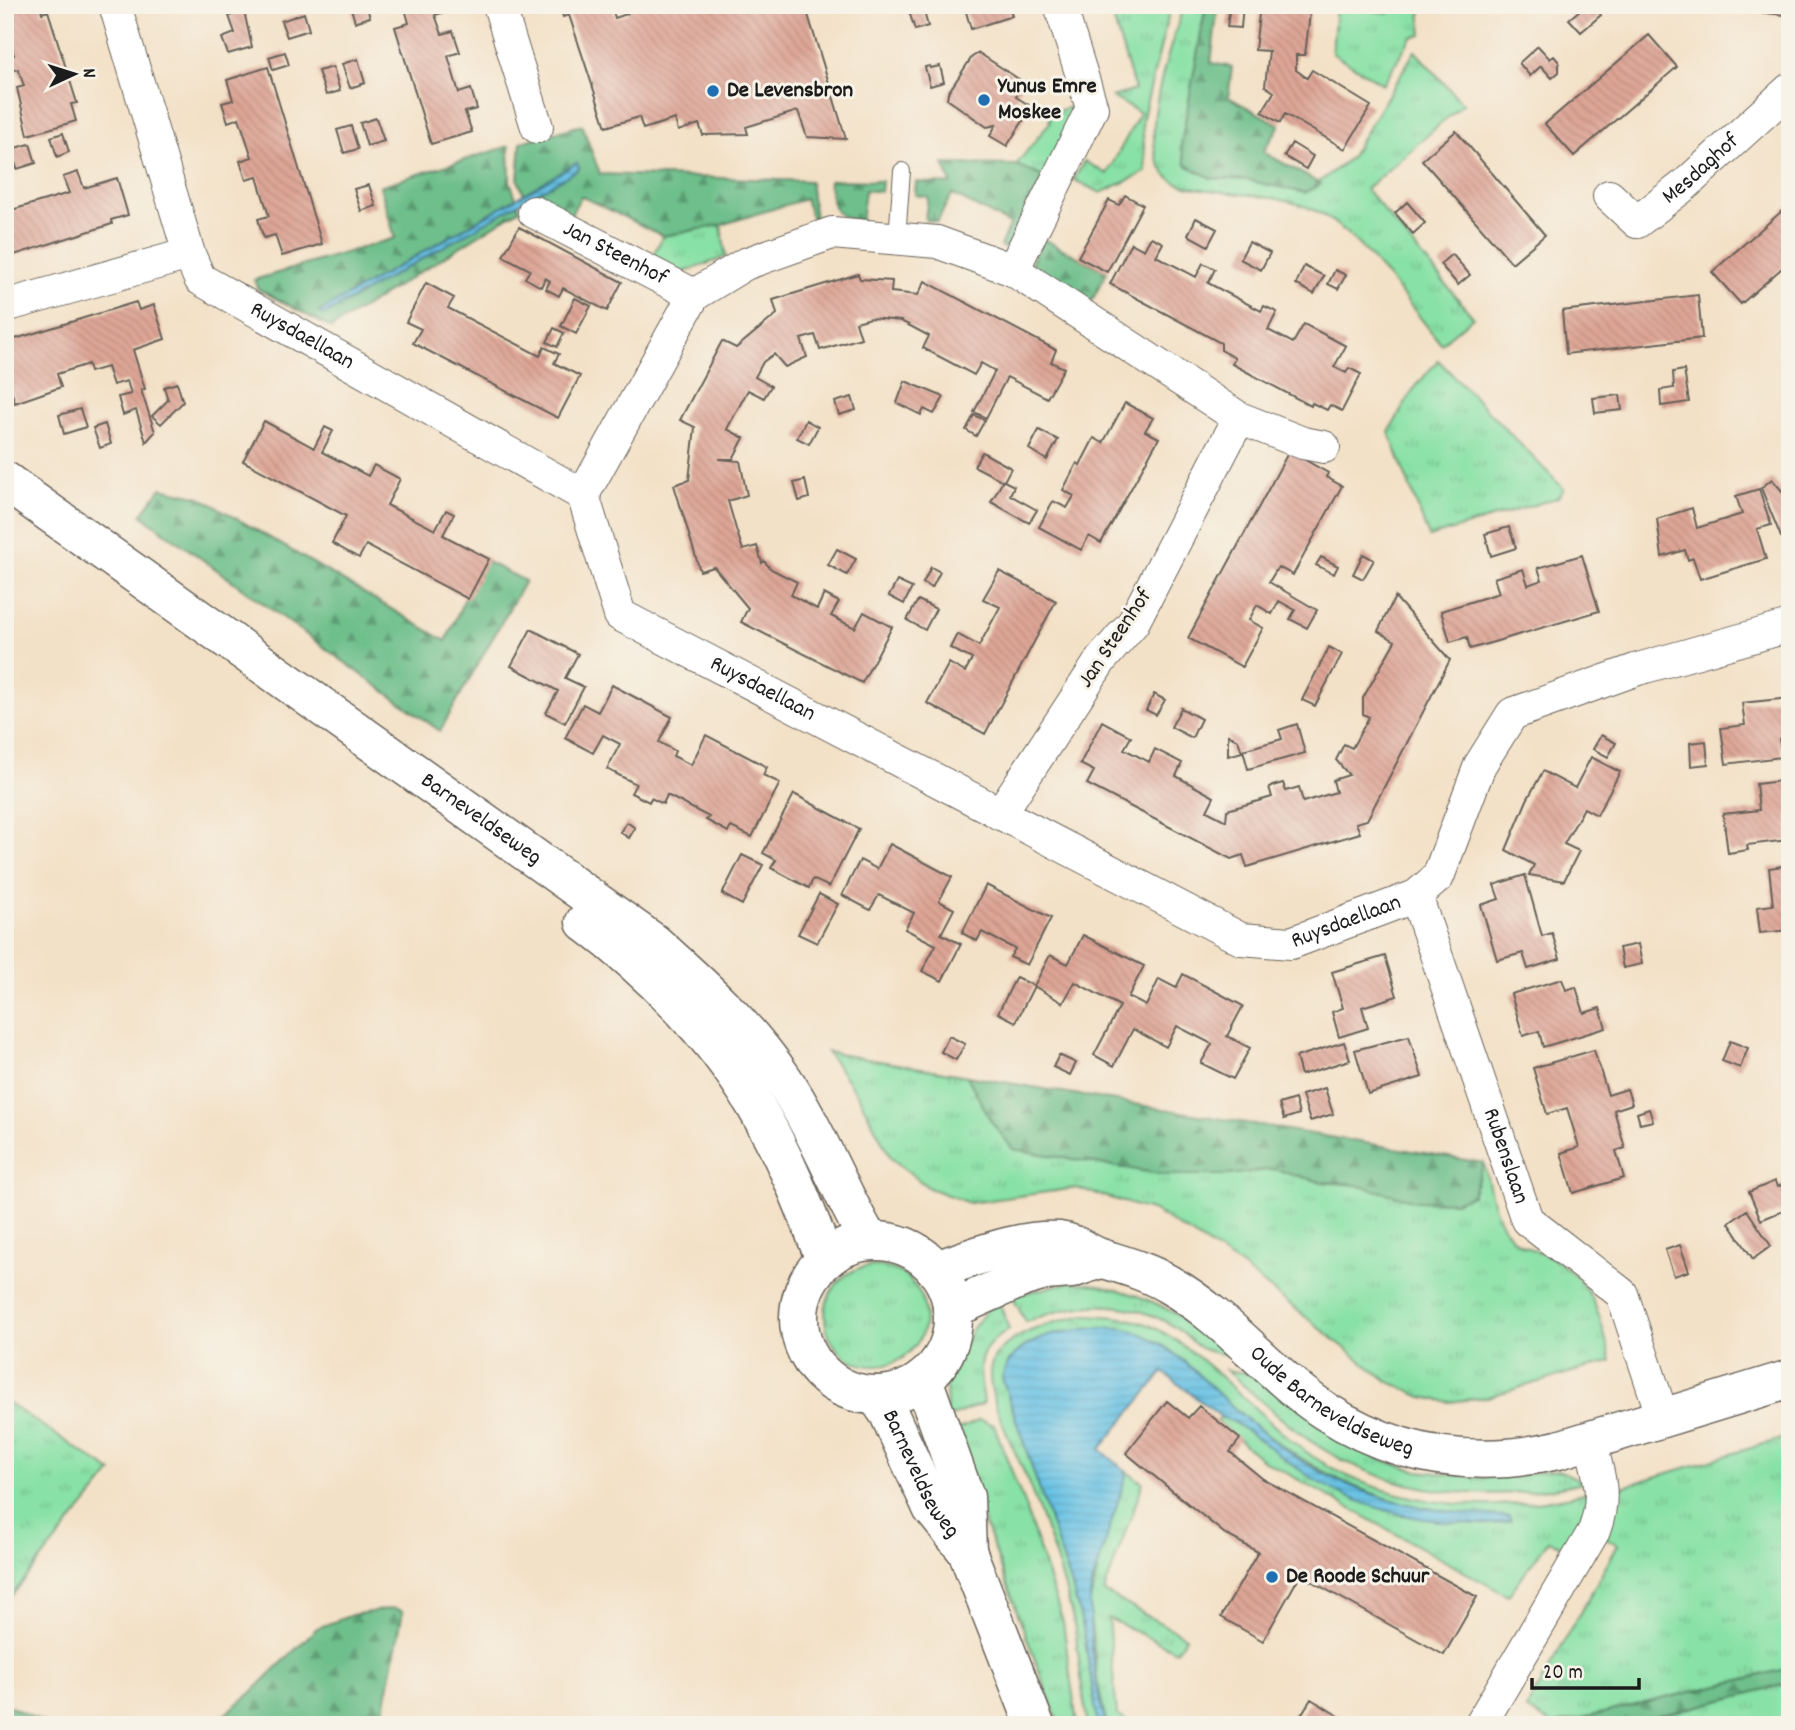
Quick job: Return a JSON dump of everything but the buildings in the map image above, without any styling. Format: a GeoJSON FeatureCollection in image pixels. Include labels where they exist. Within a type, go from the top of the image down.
{"type":"FeatureCollection","features":[{"type":"Feature","properties":{"kind":"main road","name":"Barneveldseweg"},"geometry":{"type":"LineString","coordinates":[[5,481],[654,943],[726,1009],[765,1054],[785,1082],[869,1241]]}},
{"type":"Feature","properties":{"kind":"main road","name":"Barneveldseweg"},"geometry":{"type":"LineString","coordinates":[[5,512],[604,936],[691,1022],[754,1103],[776,1143],[825,1260]]}},
{"type":"Feature","properties":{"kind":"main road"},"geometry":{"type":"LineString","coordinates":[[869,1241],[894,1242],[911,1248],[936,1270],[944,1282],[952,1309],[951,1332],[944,1355],[923,1379],[900,1391],[876,1395],[850,1390],[827,1378],[806,1350],[799,1325],[801,1299],[807,1283],[825,1260],[844,1247],[869,1241]]}},
{"type":"Feature","properties":{"kind":"main road","name":"Oude Barneveldseweg"},"geometry":{"type":"LineString","coordinates":[[936,1270],[1036,1242],[1071,1243],[1100,1258],[1169,1284],[1200,1306],[1324,1410],[1375,1438],[1411,1452],[1451,1460],[1525,1458],[1790,1380]]}},
{"type":"Feature","properties":{"kind":"main road"},"geometry":{"type":"LineString","coordinates":[[952,1309],[1024,1277],[1045,1271],[1071,1269],[1100,1258]]}},
{"type":"Feature","properties":{"kind":"main road","name":"Barneveldseweg"},"geometry":{"type":"LineString","coordinates":[[923,1379],[965,1497],[967,1551]]}},
{"type":"Feature","properties":{"kind":"main road","name":"Barneveldseweg"},"geometry":{"type":"LineString","coordinates":[[876,1395],[889,1414],[932,1508],[967,1551],[1035,1725]]}},
{"type":"Feature","properties":{"kind":"street","name":"Ruysdaellaan"},"geometry":{"type":"LineString","coordinates":[[115,5],[189,254],[200,279],[583,495],[620,615],[1241,939],[1291,943],[1427,886]]}},
{"type":"Feature","properties":{"kind":"street"},"geometry":{"type":"LineString","coordinates":[[499,5],[537,127]]}},
{"type":"Feature","properties":{"kind":"street"},"geometry":{"type":"LineString","coordinates":[[1013,270],[1092,108],[1060,5]]}},
{"type":"Feature","properties":{"kind":"street","name":"Mesdaghof"},"geometry":{"type":"LineString","coordinates":[[1609,196],[1637,222],[1686,184],[1790,89]]}},
{"type":"Feature","properties":{"kind":"street","name":"Jan Steenhof"},"geometry":{"type":"LineString","coordinates":[[534,212],[694,295]]}},
{"type":"Feature","properties":{"kind":"street","name":"Jan Steenhof"},"geometry":{"type":"LineString","coordinates":[[583,495],[694,295],[745,264],[832,233],[937,242],[1013,270],[1239,418],[1303,443],[1324,447]]}},
{"type":"Feature","properties":{"kind":"street"},"geometry":{"type":"LineString","coordinates":[[5,306],[189,254]]}},
{"type":"Feature","properties":{"kind":"street","name":"Jan Steenhof"},"geometry":{"type":"LineString","coordinates":[[1000,814],[1101,660],[1133,623],[1239,418]]}},
{"type":"Feature","properties":{"kind":"street"},"geometry":{"type":"LineString","coordinates":[[1427,886],[1480,765],[1512,714],[1638,669],[1790,626]]}},
{"type":"Feature","properties":{"kind":"street","name":"Rubenslaan"},"geometry":{"type":"LineString","coordinates":[[1427,886],[1527,1220],[1622,1294],[1663,1418]]}},
{"type":"Feature","properties":{"kind":"street"},"geometry":{"type":"LineString","coordinates":[[1480,1725],[1594,1531],[1602,1509],[1601,1483],[1590,1441]]}},
{"type":"Feature","properties":{"kind":"lane"},"geometry":{"type":"LineString","coordinates":[[897,238],[902,170]]}},
{"type":"Feature","properties":{"kind":"green space"},"geometry":{"type":"Polygon","coordinates":[[[1109,5],[1171,5],[1142,121],[1146,172],[1101,193],[1074,180],[1084,161],[1107,174],[1140,113],[1112,97],[1135,90],[1109,5]]]}},
{"type":"Feature","properties":{"kind":"green space"},"geometry":{"type":"Polygon","coordinates":[[[1184,5],[1206,5],[1181,145],[1186,164],[1211,178],[1247,180],[1305,193],[1350,158],[1415,51],[1463,104],[1366,189],[1473,317],[1441,344],[1362,248],[1326,217],[1309,208],[1278,199],[1183,185],[1165,174],[1156,155],[1156,103],[1184,5]]]}},
{"type":"Feature","properties":{"kind":"green space"},"geometry":{"type":"Polygon","coordinates":[[[1206,5],[1218,5],[1211,63],[1232,67],[1228,97],[1280,125],[1263,152],[1321,184],[1305,193],[1247,180],[1211,178],[1186,165],[1181,145],[1206,5]]]}},
{"type":"Feature","properties":{"kind":"green space"},"geometry":{"type":"Polygon","coordinates":[[[1391,5],[1420,5],[1422,35],[1411,37],[1383,84],[1332,53],[1336,6],[1390,13],[1391,5]]]}},
{"type":"Feature","properties":{"kind":"green space"},"geometry":{"type":"Polygon","coordinates":[[[1070,107],[1074,120],[1044,177],[1016,165],[1050,122],[1048,114],[1070,107]]]}},
{"type":"Feature","properties":{"kind":"green space"},"geometry":{"type":"Polygon","coordinates":[[[582,125],[600,174],[810,181],[815,219],[813,221],[805,199],[721,225],[663,236],[581,196],[570,216],[527,198],[579,169],[577,163],[524,194],[518,180],[521,142],[582,125]]]}},
{"type":"Feature","properties":{"kind":"green space"},"geometry":{"type":"Polygon","coordinates":[[[509,146],[510,181],[516,198],[319,312],[324,315],[518,203],[520,209],[331,328],[258,289],[254,280],[395,238],[380,186],[509,146]]]}},
{"type":"Feature","properties":{"kind":"green space"},"geometry":{"type":"Polygon","coordinates":[[[944,164],[1016,165],[1044,177],[1006,249],[1000,246],[1010,224],[952,194],[937,222],[925,220],[928,197],[915,195],[916,182],[951,184],[944,164]]]}},
{"type":"Feature","properties":{"kind":"green space"},"geometry":{"type":"Polygon","coordinates":[[[831,180],[882,181],[881,192],[865,190],[861,221],[852,219],[836,211],[829,183],[831,180]]]}},
{"type":"Feature","properties":{"kind":"green space"},"geometry":{"type":"Polygon","coordinates":[[[721,225],[726,257],[678,274],[651,260],[663,236],[721,225]]]}},
{"type":"Feature","properties":{"kind":"green space"},"geometry":{"type":"Polygon","coordinates":[[[1043,239],[1107,272],[1090,304],[1031,263],[1043,239]]]}},
{"type":"Feature","properties":{"kind":"green space"},"geometry":{"type":"Polygon","coordinates":[[[1438,360],[1564,489],[1557,498],[1429,537],[1389,432],[1413,390],[1438,360]]]}},
{"type":"Feature","properties":{"kind":"green space"},"geometry":{"type":"Polygon","coordinates":[[[161,488],[200,497],[446,641],[482,559],[525,581],[440,731],[141,515],[161,488]]]}},
{"type":"Feature","properties":{"kind":"green space"},"geometry":{"type":"Polygon","coordinates":[[[827,1052],[967,1076],[991,1121],[1013,1149],[1166,1175],[1228,1175],[1274,1169],[1321,1182],[1472,1195],[1484,1163],[1500,1222],[1515,1241],[1565,1267],[1586,1289],[1599,1315],[1611,1361],[1487,1397],[1450,1402],[1422,1397],[1387,1381],[1237,1263],[1154,1211],[1076,1188],[969,1203],[929,1188],[891,1158],[858,1095],[827,1052]]]}},
{"type":"Feature","properties":{"kind":"green space"},"geometry":{"type":"Polygon","coordinates":[[[967,1076],[1484,1163],[1472,1195],[1455,1202],[1416,1201],[1348,1183],[1321,1182],[1274,1169],[1228,1175],[1166,1175],[1013,1149],[991,1121],[967,1076]]]}},
{"type":"Feature","properties":{"kind":"green space"},"geometry":{"type":"Polygon","coordinates":[[[875,1266],[903,1274],[917,1288],[925,1316],[917,1344],[903,1358],[875,1366],[847,1358],[833,1344],[825,1316],[833,1288],[847,1274],[875,1266]]]}},
{"type":"Feature","properties":{"kind":"green space"},"geometry":{"type":"Polygon","coordinates":[[[1072,1282],[1120,1290],[1160,1306],[1236,1356],[1203,1349],[1177,1328],[1155,1317],[1119,1307],[1063,1310],[1026,1322],[1012,1296],[1072,1282]]]}},
{"type":"Feature","properties":{"kind":"green space"},"geometry":{"type":"Polygon","coordinates":[[[999,1302],[1009,1329],[993,1341],[982,1357],[980,1372],[984,1403],[947,1418],[946,1386],[971,1331],[986,1311],[999,1302]]]}},
{"type":"Feature","properties":{"kind":"green space"},"geometry":{"type":"Polygon","coordinates":[[[1086,1315],[1130,1319],[1162,1332],[1223,1378],[1298,1446],[1329,1467],[1363,1482],[1399,1494],[1473,1505],[1548,1500],[1584,1493],[1588,1495],[1588,1508],[1566,1548],[1549,1540],[1508,1596],[1261,1459],[1217,1421],[1221,1417],[1232,1421],[1346,1496],[1403,1515],[1463,1515],[1398,1501],[1339,1479],[1312,1465],[1259,1429],[1170,1353],[1125,1329],[1002,1378],[1072,1586],[1083,1627],[1098,1725],[1088,1725],[1074,1624],[1064,1585],[1024,1472],[995,1405],[990,1377],[996,1355],[1017,1338],[1046,1325],[1086,1315]]]}},
{"type":"Feature","properties":{"kind":"green space"},"geometry":{"type":"Polygon","coordinates":[[[1226,1370],[1257,1375],[1353,1448],[1385,1461],[1418,1471],[1483,1478],[1559,1470],[1584,1482],[1514,1493],[1479,1494],[1410,1485],[1376,1475],[1312,1442],[1226,1370]]]}},
{"type":"Feature","properties":{"kind":"green space"},"geometry":{"type":"Polygon","coordinates":[[[5,1401],[112,1472],[5,1604],[5,1401]]]}},
{"type":"Feature","properties":{"kind":"green space"},"geometry":{"type":"Polygon","coordinates":[[[980,1420],[994,1425],[1025,1506],[1063,1622],[1077,1725],[1059,1725],[951,1432],[980,1420]]]}},
{"type":"Feature","properties":{"kind":"green space"},"geometry":{"type":"Polygon","coordinates":[[[1790,1436],[1790,1668],[1554,1725],[1526,1709],[1618,1545],[1605,1537],[1615,1489],[1790,1436]]]}},
{"type":"Feature","properties":{"kind":"green space"},"geometry":{"type":"Polygon","coordinates":[[[1127,1472],[1143,1483],[1104,1592],[1186,1637],[1176,1651],[1108,1618],[1117,1715],[1135,1725],[1107,1725],[1098,1685],[1089,1605],[1110,1519],[1127,1472]]]}},
{"type":"Feature","properties":{"kind":"green space"},"geometry":{"type":"Polygon","coordinates":[[[394,1608],[403,1611],[381,1725],[212,1725],[250,1694],[317,1628],[352,1615],[394,1608]]]}},
{"type":"Feature","properties":{"kind":"green space"},"geometry":{"type":"Polygon","coordinates":[[[1790,1668],[1790,1683],[1623,1725],[1554,1725],[1790,1668]]]}},
{"type":"Feature","properties":{"kind":"green space"},"geometry":{"type":"Polygon","coordinates":[[[1790,1683],[1790,1725],[1631,1723],[1790,1683]]]}},
{"type":"Feature","properties":{"kind":"green space"},"geometry":{"type":"Polygon","coordinates":[[[5,1704],[48,1725],[5,1725],[5,1704]]]}},
{"type":"Feature","properties":{"kind":"water"},"geometry":{"type":"Polygon","coordinates":[[[577,163],[579,169],[324,315],[319,312],[577,163]]]}},
{"type":"Feature","properties":{"kind":"water"},"geometry":{"type":"Polygon","coordinates":[[[1094,1328],[1126,1329],[1157,1341],[1184,1361],[1268,1436],[1305,1463],[1329,1476],[1353,1487],[1403,1503],[1455,1512],[1509,1516],[1511,1520],[1481,1524],[1444,1522],[1368,1505],[1304,1473],[1243,1428],[1221,1417],[1163,1372],[1100,1449],[1127,1472],[1091,1588],[1093,1657],[1107,1725],[1098,1725],[1083,1627],[1072,1586],[1002,1378],[1015,1354],[1026,1346],[1052,1335],[1094,1328]]]}},
{"type":"Feature","properties":{"kind":"place","name":"De Levensbron"},"geometry":{"type":"Point","coordinates":[713,91]}},
{"type":"Feature","properties":{"kind":"place","name":"Yunus Emre Moskee"},"geometry":{"type":"Point","coordinates":[984,100]}},
{"type":"Feature","properties":{"kind":"place","name":"De Roode Schuur"},"geometry":{"type":"Point","coordinates":[1272,1577]}}]}
